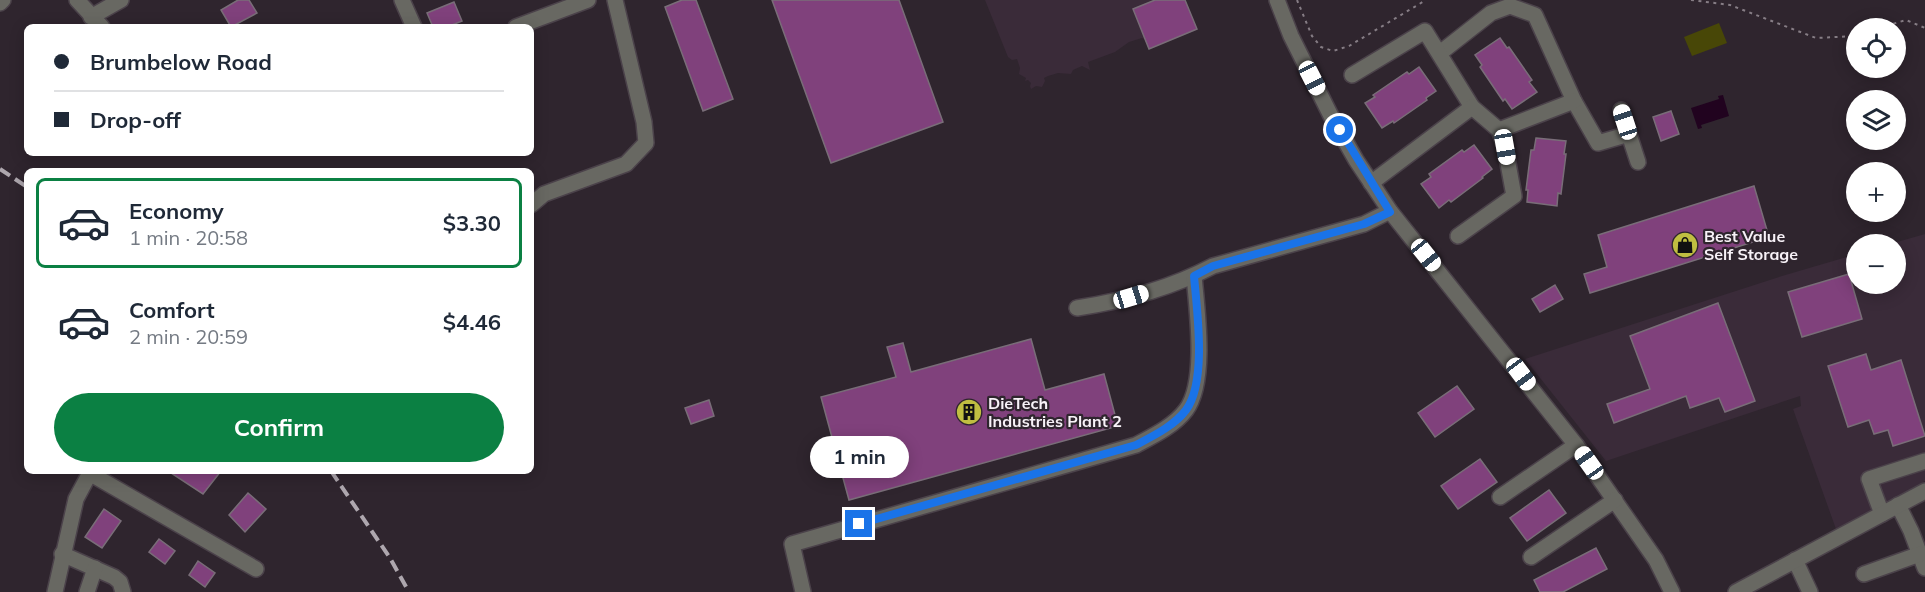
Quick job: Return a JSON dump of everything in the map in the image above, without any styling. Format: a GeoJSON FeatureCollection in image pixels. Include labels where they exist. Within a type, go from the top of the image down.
{"type":"FeatureCollection","features":[{"type":"Feature","properties":{"kind":"street"},"geometry":{"type":"LineString","coordinates":[[77,0],[97,22],[121,0]]}},
{"type":"Feature","properties":{"kind":"street"},"geometry":{"type":"LineString","coordinates":[[402,0],[413,24]]}},
{"type":"Feature","properties":{"kind":"street"},"geometry":{"type":"LineString","coordinates":[[524,24],[588,0]]}},
{"type":"Feature","properties":{"kind":"street"},"geometry":{"type":"LineString","coordinates":[[534,202],[544,194],[626,164],[646,142],[644,122],[615,0]]}},
{"type":"Feature","properties":{"kind":"street"},"geometry":{"type":"LineString","coordinates":[[1277,0],[1291,36],[1336,124],[1390,212],[1576,445],[1656,560],[1672,592]]}},
{"type":"Feature","properties":{"kind":"street"},"geometry":{"type":"LineString","coordinates":[[1440,53],[1491,13],[1510,6],[1535,15],[1574,101],[1598,143],[1629,134]]}},
{"type":"Feature","properties":{"kind":"street"},"geometry":{"type":"LineString","coordinates":[[1352,75],[1425,31],[1472,107],[1499,130],[1505,147],[1514,196],[1458,236]]}},
{"type":"Feature","properties":{"kind":"street"},"geometry":{"type":"LineString","coordinates":[[1499,130],[1574,101]]}},
{"type":"Feature","properties":{"kind":"street"},"geometry":{"type":"LineString","coordinates":[[1371,183],[1472,107]]}},
{"type":"Feature","properties":{"kind":"street"},"geometry":{"type":"LineString","coordinates":[[1621,110],[1638,162]]}},
{"type":"Feature","properties":{"kind":"street"},"geometry":{"type":"LineString","coordinates":[[1077,308],[1111,303],[1194,276],[1213,266],[1364,224],[1390,212]]}},
{"type":"Feature","properties":{"kind":"street"},"geometry":{"type":"LineString","coordinates":[[803,592],[792,544],[1136,445],[1161,431],[1186,410],[1197,383],[1199,323],[1194,276]]}},
{"type":"Feature","properties":{"kind":"street"},"geometry":{"type":"LineString","coordinates":[[1500,497],[1576,445]]}},
{"type":"Feature","properties":{"kind":"street"},"geometry":{"type":"LineString","coordinates":[[1882,514],[1869,479],[1925,461]]}},
{"type":"Feature","properties":{"kind":"street"},"geometry":{"type":"LineString","coordinates":[[55,592],[76,499],[90,474]]}},
{"type":"Feature","properties":{"kind":"street"},"geometry":{"type":"LineString","coordinates":[[94,474],[256,569]]}},
{"type":"Feature","properties":{"kind":"street"},"geometry":{"type":"LineString","coordinates":[[1736,592],[1925,491]]}},
{"type":"Feature","properties":{"kind":"street"},"geometry":{"type":"LineString","coordinates":[[1531,557],[1615,500]]}},
{"type":"Feature","properties":{"kind":"street"},"geometry":{"type":"LineString","coordinates":[[1864,574],[1922,561],[1919,536],[1898,506]]}},
{"type":"Feature","properties":{"kind":"street"},"geometry":{"type":"LineString","coordinates":[[62,554],[114,577],[120,582],[123,592]]}},
{"type":"Feature","properties":{"kind":"street"},"geometry":{"type":"LineString","coordinates":[[1795,560],[1810,592]]}},
{"type":"Feature","properties":{"kind":"street"},"geometry":{"type":"LineString","coordinates":[[87,592],[95,568]]}},
{"type":"Feature","properties":{"kind":"path"},"geometry":{"type":"LineString","coordinates":[[1297,0],[1312,36],[1321,47],[1333,51],[1349,46],[1425,0]]}},
{"type":"Feature","properties":{"kind":"path"},"geometry":{"type":"LineString","coordinates":[[1691,0],[1730,5],[1816,38],[1846,37]]}},
{"type":"Feature","properties":{"kind":"path"},"geometry":{"type":"LineString","coordinates":[[1906,20],[1925,28]]}},
{"type":"Feature","properties":{"kind":"shaded area"},"geometry":{"type":"Polygon","coordinates":[[[985,0],[1183,0],[1194,31],[1149,49],[1142,38],[1129,42],[1115,52],[1088,62],[1090,70],[1082,66],[1073,70],[1071,74],[1058,73],[1048,76],[1044,78],[1042,87],[1036,86],[1031,89],[1031,83],[1028,80],[1025,81],[1026,78],[1019,74],[1017,59],[1012,60],[1008,57],[985,0]]]}},
{"type":"Feature","properties":{"kind":"shaded area"},"geometry":{"type":"Polygon","coordinates":[[[1719,23],[1727,43],[1692,56],[1684,37],[1719,23]]]}},
{"type":"Feature","properties":{"kind":"shaded area"},"geometry":{"type":"Polygon","coordinates":[[[1723,95],[1729,116],[1701,125],[1702,128],[1698,129],[1691,108],[1719,99],[1718,96],[1723,95]]]}},
{"type":"Feature","properties":{"kind":"shaded area"},"geometry":{"type":"Polygon","coordinates":[[[1925,234],[1925,481],[1836,529],[1793,409],[1801,406],[1800,396],[1606,461],[1525,359],[1846,257],[1846,294],[1906,294],[1906,239],[1925,234]]]}},
{"type":"Feature","properties":{"kind":"building"},"geometry":{"type":"Polygon","coordinates":[[[238,0],[249,0],[257,13],[237,24],[229,24],[221,10],[238,0]]]}},
{"type":"Feature","properties":{"kind":"building"},"geometry":{"type":"Polygon","coordinates":[[[682,0],[696,0],[733,99],[703,111],[665,7],[682,0]]]}},
{"type":"Feature","properties":{"kind":"building"},"geometry":{"type":"Polygon","coordinates":[[[772,0],[899,0],[943,122],[831,163],[772,0]]]}},
{"type":"Feature","properties":{"kind":"building"},"geometry":{"type":"Polygon","coordinates":[[[1155,0],[1185,0],[1197,29],[1149,49],[1133,9],[1155,0]]]}},
{"type":"Feature","properties":{"kind":"building"},"geometry":{"type":"Polygon","coordinates":[[[454,2],[462,21],[454,24],[432,24],[427,13],[454,2]]]}},
{"type":"Feature","properties":{"kind":"building"},"geometry":{"type":"Polygon","coordinates":[[[1500,38],[1532,80],[1529,82],[1537,92],[1512,109],[1505,99],[1503,101],[1480,67],[1482,65],[1475,55],[1500,38]]]}},
{"type":"Feature","properties":{"kind":"building"},"geometry":{"type":"Polygon","coordinates":[[[1419,67],[1436,91],[1394,123],[1393,121],[1382,128],[1365,103],[1407,72],[1409,74],[1419,67]]]}},
{"type":"Feature","properties":{"kind":"building"},"geometry":{"type":"Polygon","coordinates":[[[1671,111],[1679,134],[1661,141],[1653,117],[1671,111]]]}},
{"type":"Feature","properties":{"kind":"building"},"geometry":{"type":"Polygon","coordinates":[[[1536,138],[1566,141],[1561,194],[1558,193],[1557,206],[1527,202],[1528,190],[1526,190],[1531,150],[1534,150],[1536,138]]]}},
{"type":"Feature","properties":{"kind":"building"},"geometry":{"type":"Polygon","coordinates":[[[1474,145],[1492,169],[1451,202],[1449,200],[1439,208],[1421,184],[1431,177],[1429,174],[1462,150],[1464,152],[1474,145]]]}},
{"type":"Feature","properties":{"kind":"building"},"geometry":{"type":"Polygon","coordinates":[[[1754,186],[1769,237],[1590,293],[1584,274],[1607,267],[1598,235],[1754,186]]]}},
{"type":"Feature","properties":{"kind":"building"},"geometry":{"type":"Polygon","coordinates":[[[1846,275],[1846,294],[1855,294],[1862,319],[1802,337],[1788,292],[1846,275]]]}},
{"type":"Feature","properties":{"kind":"building"},"geometry":{"type":"Polygon","coordinates":[[[1555,285],[1563,299],[1540,312],[1532,299],[1555,285]]]}},
{"type":"Feature","properties":{"kind":"building"},"geometry":{"type":"Polygon","coordinates":[[[1718,303],[1755,401],[1725,412],[1719,398],[1690,408],[1686,396],[1614,423],[1607,404],[1650,389],[1630,336],[1718,303]]]}},
{"type":"Feature","properties":{"kind":"building","name":"DieTech Industries Plant 2"},"geometry":{"type":"Polygon","coordinates":[[[1031,339],[1045,390],[1104,374],[1118,426],[849,500],[821,397],[896,377],[887,347],[903,343],[911,372],[1031,339]]]}},
{"type":"Feature","properties":{"kind":"building"},"geometry":{"type":"Polygon","coordinates":[[[1866,354],[1871,370],[1901,360],[1925,436],[1893,446],[1888,430],[1874,434],[1869,420],[1848,427],[1828,366],[1866,354]]]}},
{"type":"Feature","properties":{"kind":"building"},"geometry":{"type":"Polygon","coordinates":[[[1457,386],[1474,409],[1435,437],[1418,413],[1457,386]]]}},
{"type":"Feature","properties":{"kind":"building"},"geometry":{"type":"Polygon","coordinates":[[[709,400],[714,416],[691,424],[685,408],[709,400]]]}},
{"type":"Feature","properties":{"kind":"building"},"geometry":{"type":"Polygon","coordinates":[[[1480,459],[1497,482],[1458,509],[1441,486],[1480,459]]]}},
{"type":"Feature","properties":{"kind":"building"},"geometry":{"type":"Polygon","coordinates":[[[173,474],[219,474],[203,494],[173,474]]]}},
{"type":"Feature","properties":{"kind":"building"},"geometry":{"type":"Polygon","coordinates":[[[1549,490],[1566,513],[1527,541],[1510,518],[1549,490]]]}},
{"type":"Feature","properties":{"kind":"building"},"geometry":{"type":"Polygon","coordinates":[[[248,493],[266,509],[245,532],[229,515],[248,493]]]}},
{"type":"Feature","properties":{"kind":"building"},"geometry":{"type":"Polygon","coordinates":[[[104,509],[121,521],[102,548],[85,537],[104,509]]]}},
{"type":"Feature","properties":{"kind":"building"},"geometry":{"type":"Polygon","coordinates":[[[159,539],[175,551],[165,564],[149,552],[159,539]]]}},
{"type":"Feature","properties":{"kind":"building"},"geometry":{"type":"Polygon","coordinates":[[[1596,548],[1607,569],[1563,592],[1540,592],[1534,580],[1596,548]]]}},
{"type":"Feature","properties":{"kind":"building"},"geometry":{"type":"Polygon","coordinates":[[[198,561],[215,573],[205,587],[189,575],[198,561]]]}},
{"type":"Feature","properties":{"kind":"railway"},"geometry":{"type":"LineString","coordinates":[[0,169],[24,185]]}},
{"type":"Feature","properties":{"kind":"railway"},"geometry":{"type":"LineString","coordinates":[[333,474],[390,558],[409,592]]}},
{"type":"Feature","properties":{"kind":"place","name":"Best Value Self Storage"},"geometry":{"type":"Point","coordinates":[1685,245]}},
{"type":"Feature","properties":{"kind":"place","name":"DieTech Industries Plant 2"},"geometry":{"type":"Point","coordinates":[969,412]}},
{"type":"Feature","properties":{"kind":"route"},"geometry":{"type":"LineString","coordinates":[[859,524],[1136,445],[1161,431],[1186,410],[1197,383],[1199,323],[1194,276],[1213,266],[1364,224],[1390,212],[1356,160],[1340,130]]}}]}
